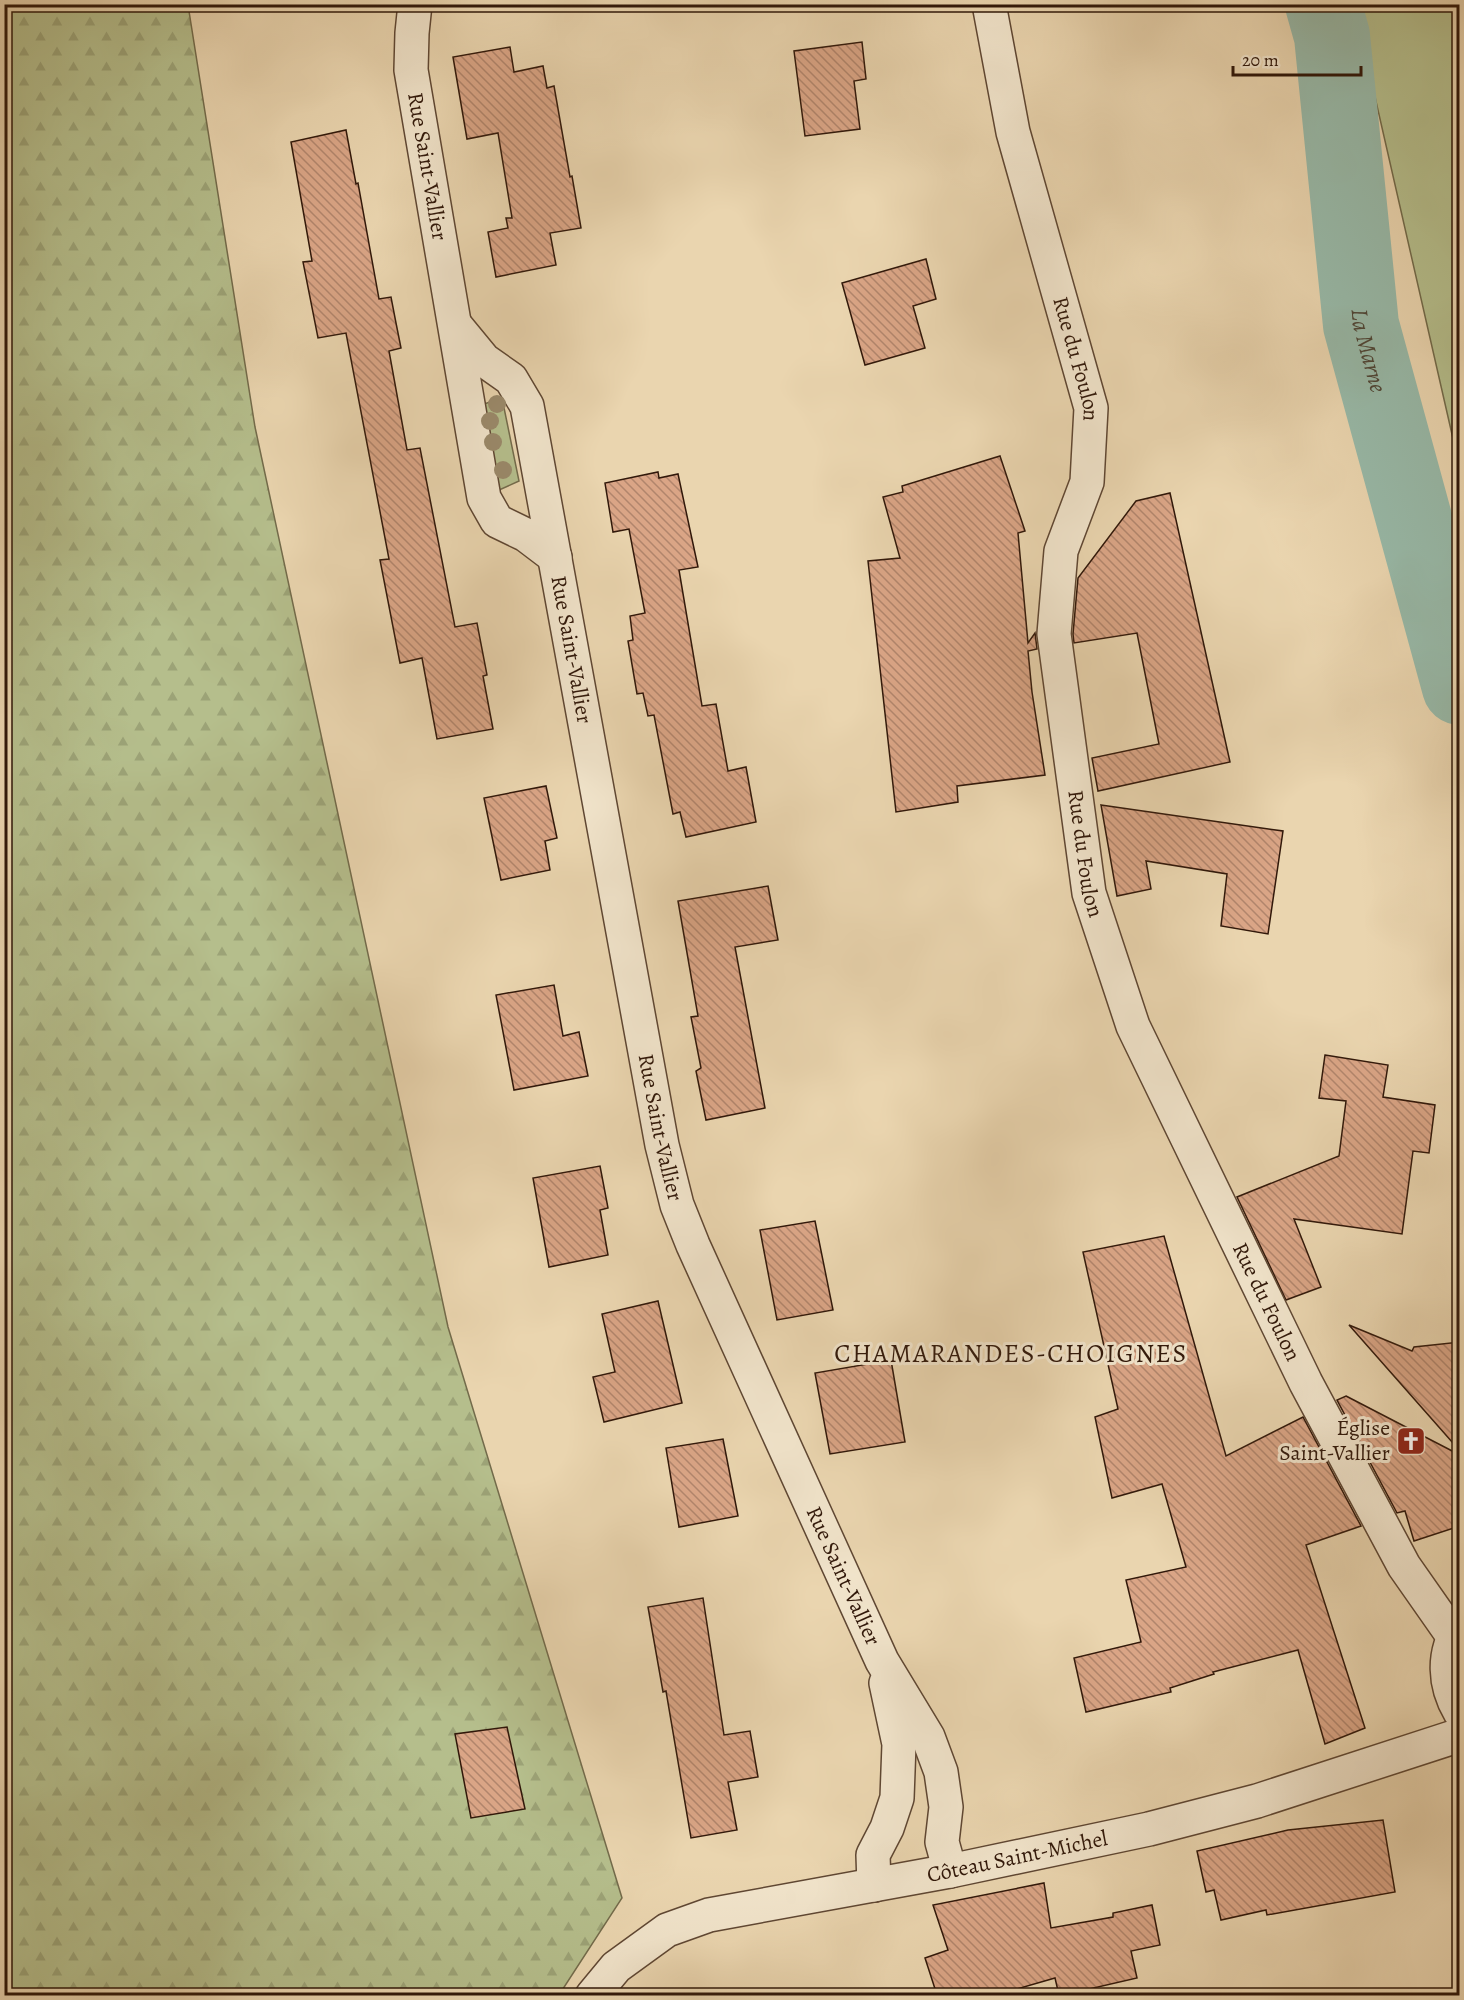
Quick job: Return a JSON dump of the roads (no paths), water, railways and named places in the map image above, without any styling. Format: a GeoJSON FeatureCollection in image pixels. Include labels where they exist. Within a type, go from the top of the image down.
{"type":"FeatureCollection","features":[{"type":"Feature","properties":{"kind":"street","name":"Rue Saint-Vallier"},"geometry":{"type":"LineString","coordinates":[[415,4],[411,70],[484,498],[497,521],[526,535],[555,557]]}},
{"type":"Feature","properties":{"kind":"street","name":"Rue du Foulon"},"geometry":{"type":"LineString","coordinates":[[989,4],[1013,132],[1090,408],[1087,482],[1061,551],[1053,634],[1089,893],[1133,1026],[1306,1383],[1404,1566],[1456,1631]]}},
{"type":"Feature","properties":{"kind":"street","name":"Rue Saint-Vallier"},"geometry":{"type":"LineString","coordinates":[[456,326],[484,360],[511,379],[526,406],[662,1145],[677,1204],[703,1267],[882,1661],[928,1737],[941,1772],[946,1808],[942,1842],[950,1871]]}},
{"type":"Feature","properties":{"kind":"street"},"geometry":{"type":"LineString","coordinates":[[1456,1631],[1446,1661],[1448,1687],[1460,1712]]}},
{"type":"Feature","properties":{"kind":"street","name":"Rue Saint-Vallier"},"geometry":{"type":"LineString","coordinates":[[874,1886],[873,1855],[887,1828],[897,1798],[899,1744],[882,1661]]}},
{"type":"Feature","properties":{"kind":"street","name":"Côteau Saint-Michel"},"geometry":{"type":"LineString","coordinates":[[592,1995],[616,1967],[667,1930],[709,1915],[950,1871],[1149,1828],[1257,1802],[1460,1736]]}},
{"type":"Feature","properties":{"kind":"waterway","name":"La Marne"},"geometry":{"type":"LineString","coordinates":[[1323,4],[1332,36],[1361,325],[1460,687]]}},
{"type":"Feature","properties":{"kind":"place","name":"Église Saint-Vallier"},"geometry":{"type":"Point","coordinates":[1411,1441]}},
{"type":"Feature","properties":{"kind":"district","name":"CHAMARANDES-CHOIGNES"},"geometry":{"type":"Point","coordinates":[1011,1353]}}]}
